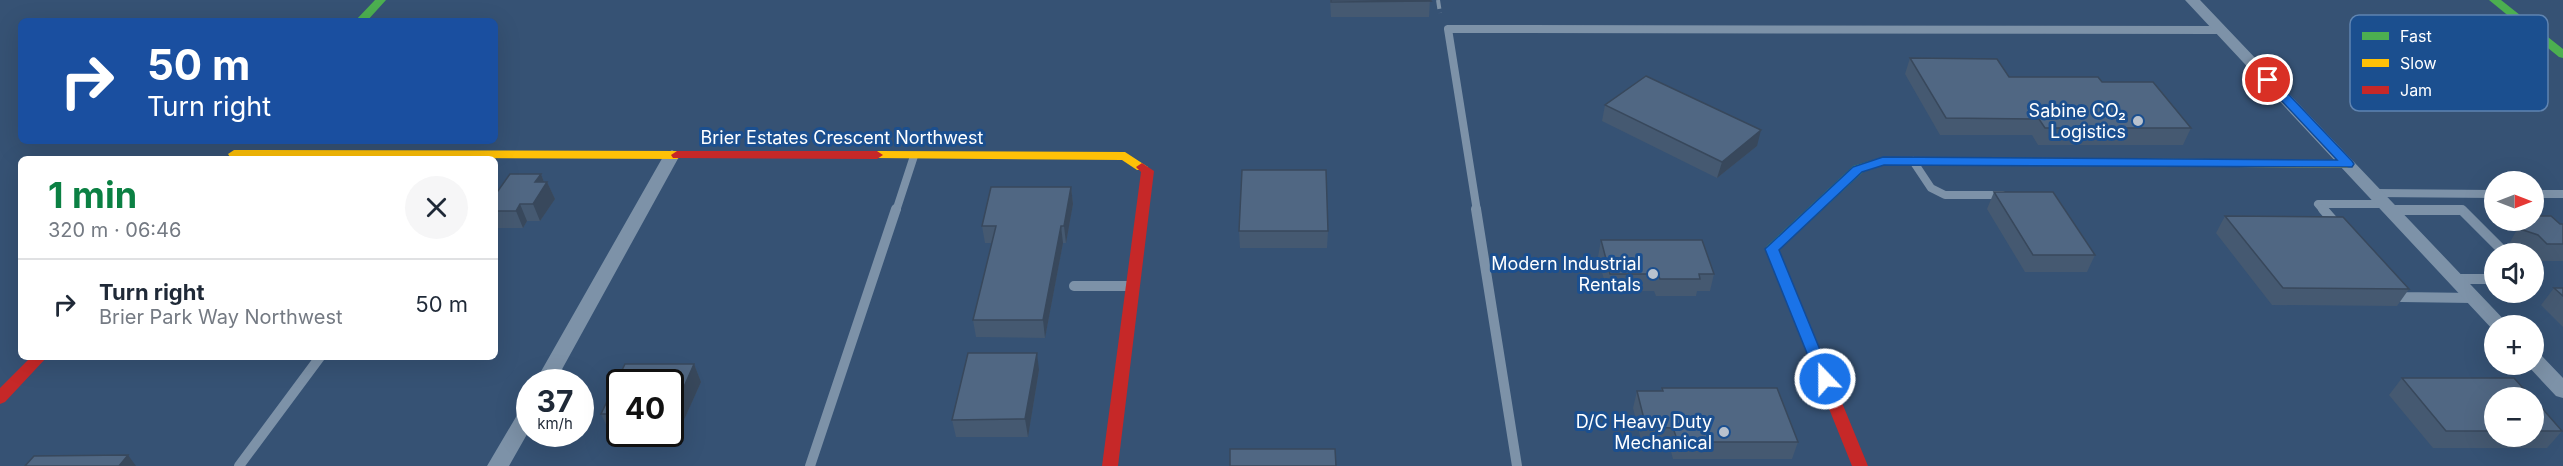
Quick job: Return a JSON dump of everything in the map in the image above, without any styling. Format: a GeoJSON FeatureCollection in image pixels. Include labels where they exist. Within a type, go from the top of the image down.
{"type":"FeatureCollection","features":[{"type":"Feature","properties":{"kind":"street"},"geometry":{"type":"LineString","coordinates":[[364,18],[381,0]]}},
{"type":"Feature","properties":{"kind":"street"},"geometry":{"type":"LineString","coordinates":[[2192,0],[2491,315]]}},
{"type":"Feature","properties":{"kind":"street"},"geometry":{"type":"LineString","coordinates":[[2494,0],[2513,15]]}},
{"type":"Feature","properties":{"kind":"street"},"geometry":{"type":"LineString","coordinates":[[2548,43],[2563,55]]}},
{"type":"Feature","properties":{"kind":"street"},"geometry":{"type":"LineString","coordinates":[[232,156],[243,144]]}},
{"type":"Feature","properties":{"kind":"street"},"geometry":{"type":"LineString","coordinates":[[552,369],[672,155]]}},
{"type":"Feature","properties":{"kind":"street","name":"Brier Estates Crescent Northwest"},"geometry":{"type":"LineString","coordinates":[[498,157],[1125,156],[1148,171],[1110,466]]}},
{"type":"Feature","properties":{"kind":"street"},"geometry":{"type":"LineString","coordinates":[[1860,466],[1772,249],[1858,169],[1883,161],[2348,164]]}},
{"type":"Feature","properties":{"kind":"street"},"geometry":{"type":"LineString","coordinates":[[0,398],[37,360]]}},
{"type":"Feature","properties":{"kind":"street"},"geometry":{"type":"LineString","coordinates":[[2544,369],[2559,383]]}},
{"type":"Feature","properties":{"kind":"street"},"geometry":{"type":"LineString","coordinates":[[498,466],[516,434]]}},
{"type":"Feature","properties":{"kind":"lane"},"geometry":{"type":"LineString","coordinates":[[1517,466],[1448,29],[2220,30]]}},
{"type":"Feature","properties":{"kind":"lane"},"geometry":{"type":"LineString","coordinates":[[810,466],[914,156]]}},
{"type":"Feature","properties":{"kind":"lane"},"geometry":{"type":"LineString","coordinates":[[1913,161],[1931,188],[1946,195],[2002,195]]}},
{"type":"Feature","properties":{"kind":"lane"},"geometry":{"type":"LineString","coordinates":[[2544,194],[2563,194]]}},
{"type":"Feature","properties":{"kind":"lane"},"geometry":{"type":"LineString","coordinates":[[2341,229],[2318,204],[2484,195]]}},
{"type":"Feature","properties":{"kind":"lane"},"geometry":{"type":"LineString","coordinates":[[2384,202],[2462,210],[2495,243]]}},
{"type":"Feature","properties":{"kind":"lane"},"geometry":{"type":"LineString","coordinates":[[2457,279],[2484,279]]}},
{"type":"Feature","properties":{"kind":"lane"},"geometry":{"type":"LineString","coordinates":[[2386,280],[2401,297],[2475,298]]}},
{"type":"Feature","properties":{"kind":"lane"},"geometry":{"type":"LineString","coordinates":[[1074,286],[1133,286]]}},
{"type":"Feature","properties":{"kind":"lane"},"geometry":{"type":"LineString","coordinates":[[239,466],[318,360]]}},
{"type":"Feature","properties":{"kind":"building"},"geometry":{"type":"Polygon","coordinates":[[[1331,0],[1430,0],[1431,1],[1331,2],[1331,0]]]}},
{"type":"Feature","properties":{"kind":"building"},"geometry":{"type":"Polygon","coordinates":[[[1910,58],[1997,59],[2009,77],[2098,77],[2102,82],[2153,82],[2191,128],[2045,128],[2039,119],[1946,118],[1910,58]]]}},
{"type":"Feature","properties":{"kind":"building"},"geometry":{"type":"Polygon","coordinates":[[[1646,76],[1761,130],[1722,162],[1605,105],[1646,76]]]}},
{"type":"Feature","properties":{"kind":"building"},"geometry":{"type":"Polygon","coordinates":[[[1242,170],[1326,170],[1328,231],[1239,231],[1242,170]]]}},
{"type":"Feature","properties":{"kind":"building"},"geometry":{"type":"Polygon","coordinates":[[[510,174],[541,174],[535,182],[547,182],[533,204],[520,204],[516,211],[498,211],[498,191],[510,174]]]}},
{"type":"Feature","properties":{"kind":"building"},"geometry":{"type":"Polygon","coordinates":[[[991,187],[1071,187],[1043,320],[973,320],[996,226],[982,226],[991,187]]]}},
{"type":"Feature","properties":{"kind":"building"},"geometry":{"type":"Polygon","coordinates":[[[1994,192],[2053,192],[2095,255],[2033,255],[1994,192]]]}},
{"type":"Feature","properties":{"kind":"building"},"geometry":{"type":"Polygon","coordinates":[[[2225,216],[2343,217],[2409,289],[2283,288],[2225,216]]]}},
{"type":"Feature","properties":{"kind":"building"},"geometry":{"type":"Polygon","coordinates":[[[2544,216],[2551,216],[2563,224],[2563,244],[2547,244],[2538,235],[2526,231],[2544,231],[2544,216]]]}},
{"type":"Feature","properties":{"kind":"building"},"geometry":{"type":"Polygon","coordinates":[[[1601,240],[1702,240],[1714,274],[1699,274],[1700,279],[1660,279],[1658,274],[1610,274],[1601,240]]]}},
{"type":"Feature","properties":{"kind":"building"},"geometry":{"type":"Polygon","coordinates":[[[2554,288],[2563,288],[2563,296],[2554,288]]]}},
{"type":"Feature","properties":{"kind":"building"},"geometry":{"type":"Polygon","coordinates":[[[968,353],[1037,353],[1025,419],[952,420],[968,353]]]}},
{"type":"Feature","properties":{"kind":"building"},"geometry":{"type":"Polygon","coordinates":[[[625,364],[694,364],[684,387],[684,369],[623,369],[625,364]]]}},
{"type":"Feature","properties":{"kind":"building"},"geometry":{"type":"Polygon","coordinates":[[[2402,378],[2514,378],[2522,387],[2484,387],[2484,431],[2446,431],[2402,378]]]}},
{"type":"Feature","properties":{"kind":"building"},"geometry":{"type":"Polygon","coordinates":[[[1662,388],[1777,388],[1798,442],[1678,442],[1673,428],[1646,427],[1637,391],[1663,391],[1662,388]]]}},
{"type":"Feature","properties":{"kind":"building"},"geometry":{"type":"Polygon","coordinates":[[[606,404],[606,414],[601,414],[606,404]]]}},
{"type":"Feature","properties":{"kind":"building"},"geometry":{"type":"Polygon","coordinates":[[[2544,410],[2562,431],[2544,431],[2544,410]]]}},
{"type":"Feature","properties":{"kind":"building"},"geometry":{"type":"Polygon","coordinates":[[[1230,449],[1335,449],[1336,466],[1230,466],[1230,449]]]}},
{"type":"Feature","properties":{"kind":"building"},"geometry":{"type":"Polygon","coordinates":[[[128,455],[119,466],[25,466],[34,456],[128,455]]]}},
{"type":"Feature","properties":{"kind":"railway"},"geometry":{"type":"LineString","coordinates":[[1438,0],[1440,13]]}},
{"type":"Feature","properties":{"kind":"traffic: fast"},"geometry":{"type":"LineString","coordinates":[[364,18],[381,0]]}},
{"type":"Feature","properties":{"kind":"traffic: fast"},"geometry":{"type":"LineString","coordinates":[[2494,0],[2513,15]]}},
{"type":"Feature","properties":{"kind":"traffic: fast"},"geometry":{"type":"LineString","coordinates":[[2548,43],[2563,55]]}},
{"type":"Feature","properties":{"kind":"traffic: fast"},"geometry":{"type":"LineString","coordinates":[[1780,269],[1772,249],[1858,169],[1883,161],[2040,162]]}},
{"type":"Feature","properties":{"kind":"traffic: slow"},"geometry":{"type":"LineString","coordinates":[[234,154],[677,155]]}},
{"type":"Feature","properties":{"kind":"traffic: slow"},"geometry":{"type":"LineString","coordinates":[[877,155],[1125,156],[1142,167]]}},
{"type":"Feature","properties":{"kind":"traffic: slow"},"geometry":{"type":"LineString","coordinates":[[2040,162],[2347,164]]}},
{"type":"Feature","properties":{"kind":"traffic: jam"},"geometry":{"type":"LineString","coordinates":[[677,155],[877,155]]}},
{"type":"Feature","properties":{"kind":"traffic: jam"},"geometry":{"type":"LineString","coordinates":[[1110,466],[1148,171],[1142,167]]}},
{"type":"Feature","properties":{"kind":"traffic: jam"},"geometry":{"type":"LineString","coordinates":[[1780,269],[1860,466]]}},
{"type":"Feature","properties":{"kind":"traffic: jam"},"geometry":{"type":"LineString","coordinates":[[0,398],[37,360]]}},
{"type":"Feature","properties":{"kind":"place","name":"Sabine CO₂ Logistics"},"geometry":{"type":"Point","coordinates":[2138,121]}},
{"type":"Feature","properties":{"kind":"place","name":"Modern Industrial Rentals"},"geometry":{"type":"Point","coordinates":[1653,274]}},
{"type":"Feature","properties":{"kind":"place","name":"D/C Heavy Duty Mechanical"},"geometry":{"type":"Point","coordinates":[1724,432]}},
{"type":"Feature","properties":{"kind":"route"},"geometry":{"type":"LineString","coordinates":[[1825,379],[1772,249],[1858,169],[1883,161],[2348,164],[2268,80]]}}]}
